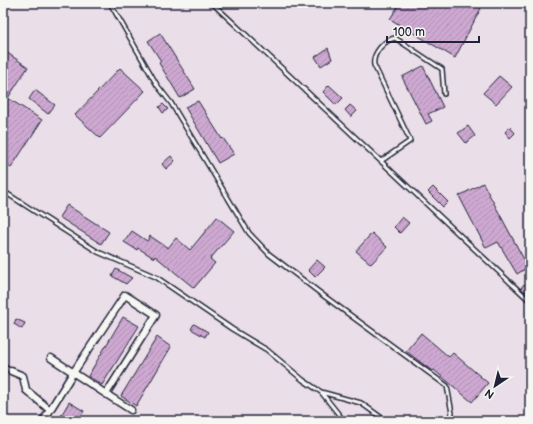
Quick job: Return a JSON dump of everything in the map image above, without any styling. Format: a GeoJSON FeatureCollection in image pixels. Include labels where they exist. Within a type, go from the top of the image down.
{"type":"FeatureCollection","features":[{"type":"Feature","properties":{"kind":"street"},"geometry":{"type":"LineString","coordinates":[[43,421],[125,295],[156,315],[106,394]]}},
{"type":"Feature","properties":{"kind":"street"},"geometry":{"type":"LineString","coordinates":[[51,358],[131,410]]}},
{"type":"Feature","properties":{"kind":"street"},"geometry":{"type":"LineString","coordinates":[[11,371],[23,376],[26,390],[50,410]]}},
{"type":"Feature","properties":{"kind":"lane"},"geometry":{"type":"LineString","coordinates":[[110,3],[157,85],[170,103],[249,233],[269,254],[447,386],[452,413],[447,421]]}},
{"type":"Feature","properties":{"kind":"lane"},"geometry":{"type":"LineString","coordinates":[[212,3],[530,300]]}},
{"type":"Feature","properties":{"kind":"lane"},"geometry":{"type":"LineString","coordinates":[[381,161],[410,141],[410,138],[374,65],[376,53],[390,40],[395,38],[442,69],[444,94]]}},
{"type":"Feature","properties":{"kind":"lane"},"geometry":{"type":"LineString","coordinates":[[3,191],[98,252],[156,277],[232,329],[267,350],[303,380],[321,392],[344,421]]}},
{"type":"Feature","properties":{"kind":"lane"},"geometry":{"type":"LineString","coordinates":[[3,366],[11,371]]}},
{"type":"Feature","properties":{"kind":"lane"},"geometry":{"type":"LineString","coordinates":[[321,392],[361,403],[386,421]]}},
{"type":"Feature","properties":{"kind":"building"},"geometry":{"type":"Polygon","coordinates":[[[400,3],[473,3],[481,8],[455,58],[390,19],[400,3]]]}},
{"type":"Feature","properties":{"kind":"building"},"geometry":{"type":"Polygon","coordinates":[[[160,33],[195,89],[180,98],[159,63],[161,61],[148,41],[160,33]]]}},
{"type":"Feature","properties":{"kind":"building"},"geometry":{"type":"Polygon","coordinates":[[[328,48],[332,59],[321,66],[315,57],[328,48]]]}},
{"type":"Feature","properties":{"kind":"building"},"geometry":{"type":"Polygon","coordinates":[[[3,50],[28,67],[8,98],[42,120],[11,168],[3,162],[3,50]]]}},
{"type":"Feature","properties":{"kind":"building"},"geometry":{"type":"Polygon","coordinates":[[[423,66],[443,107],[428,114],[432,121],[426,124],[402,77],[423,66]]]}},
{"type":"Feature","properties":{"kind":"building"},"geometry":{"type":"Polygon","coordinates":[[[120,68],[145,91],[100,138],[75,115],[120,68]]]}},
{"type":"Feature","properties":{"kind":"building"},"geometry":{"type":"Polygon","coordinates":[[[499,76],[512,87],[496,104],[483,93],[499,76]]]}},
{"type":"Feature","properties":{"kind":"building"},"geometry":{"type":"Polygon","coordinates":[[[329,85],[343,98],[336,105],[323,92],[329,85]]]}},
{"type":"Feature","properties":{"kind":"building"},"geometry":{"type":"Polygon","coordinates":[[[35,90],[55,105],[48,114],[29,99],[35,90]]]}},
{"type":"Feature","properties":{"kind":"building"},"geometry":{"type":"Polygon","coordinates":[[[198,101],[222,139],[223,138],[234,154],[218,163],[185,107],[198,101]]]}},
{"type":"Feature","properties":{"kind":"building"},"geometry":{"type":"Polygon","coordinates":[[[163,104],[168,109],[163,113],[159,107],[163,104]]]}},
{"type":"Feature","properties":{"kind":"building"},"geometry":{"type":"Polygon","coordinates":[[[350,105],[357,111],[351,117],[345,110],[350,105]]]}},
{"type":"Feature","properties":{"kind":"building"},"geometry":{"type":"Polygon","coordinates":[[[468,126],[475,136],[466,143],[458,133],[468,126]]]}},
{"type":"Feature","properties":{"kind":"building"},"geometry":{"type":"Polygon","coordinates":[[[510,127],[515,133],[510,138],[505,132],[510,127]]]}},
{"type":"Feature","properties":{"kind":"building"},"geometry":{"type":"Polygon","coordinates":[[[171,156],[175,161],[166,169],[162,164],[171,156]]]}},
{"type":"Feature","properties":{"kind":"building"},"geometry":{"type":"Polygon","coordinates":[[[483,183],[528,267],[517,274],[498,242],[486,248],[459,196],[483,183]]]}},
{"type":"Feature","properties":{"kind":"building"},"geometry":{"type":"Polygon","coordinates":[[[433,187],[448,202],[443,207],[428,192],[433,187]]]}},
{"type":"Feature","properties":{"kind":"building"},"geometry":{"type":"Polygon","coordinates":[[[67,205],[109,232],[101,244],[59,217],[67,205]]]}},
{"type":"Feature","properties":{"kind":"building"},"geometry":{"type":"Polygon","coordinates":[[[217,217],[234,231],[210,259],[215,263],[194,288],[155,256],[154,258],[138,248],[137,250],[124,242],[132,231],[147,241],[150,236],[168,248],[176,238],[190,250],[217,217]]]}},
{"type":"Feature","properties":{"kind":"building"},"geometry":{"type":"Polygon","coordinates":[[[402,217],[409,223],[400,233],[394,227],[402,217]]]}},
{"type":"Feature","properties":{"kind":"building"},"geometry":{"type":"Polygon","coordinates":[[[372,233],[387,247],[371,264],[356,251],[372,233]]]}},
{"type":"Feature","properties":{"kind":"building"},"geometry":{"type":"Polygon","coordinates":[[[317,260],[325,267],[315,277],[308,270],[317,260]]]}},
{"type":"Feature","properties":{"kind":"building"},"geometry":{"type":"Polygon","coordinates":[[[116,269],[132,278],[126,284],[112,276],[116,269]]]}},
{"type":"Feature","properties":{"kind":"building"},"geometry":{"type":"Polygon","coordinates":[[[524,284],[529,288],[525,292],[521,288],[524,284]]]}},
{"type":"Feature","properties":{"kind":"building"},"geometry":{"type":"Polygon","coordinates":[[[123,317],[139,326],[102,385],[88,376],[123,317]]]}},
{"type":"Feature","properties":{"kind":"building"},"geometry":{"type":"Polygon","coordinates":[[[16,319],[25,323],[22,329],[14,324],[16,319]]]}},
{"type":"Feature","properties":{"kind":"building"},"geometry":{"type":"Polygon","coordinates":[[[194,324],[208,332],[205,337],[191,329],[194,324]]]}},
{"type":"Feature","properties":{"kind":"building"},"geometry":{"type":"Polygon","coordinates":[[[421,333],[449,357],[453,353],[488,383],[472,402],[434,370],[432,371],[406,351],[421,333]]]}},
{"type":"Feature","properties":{"kind":"building"},"geometry":{"type":"Polygon","coordinates":[[[157,337],[171,347],[136,406],[121,396],[157,337]]]}},
{"type":"Feature","properties":{"kind":"building"},"geometry":{"type":"Polygon","coordinates":[[[69,402],[84,411],[78,421],[58,421],[69,402]]]}}]}
